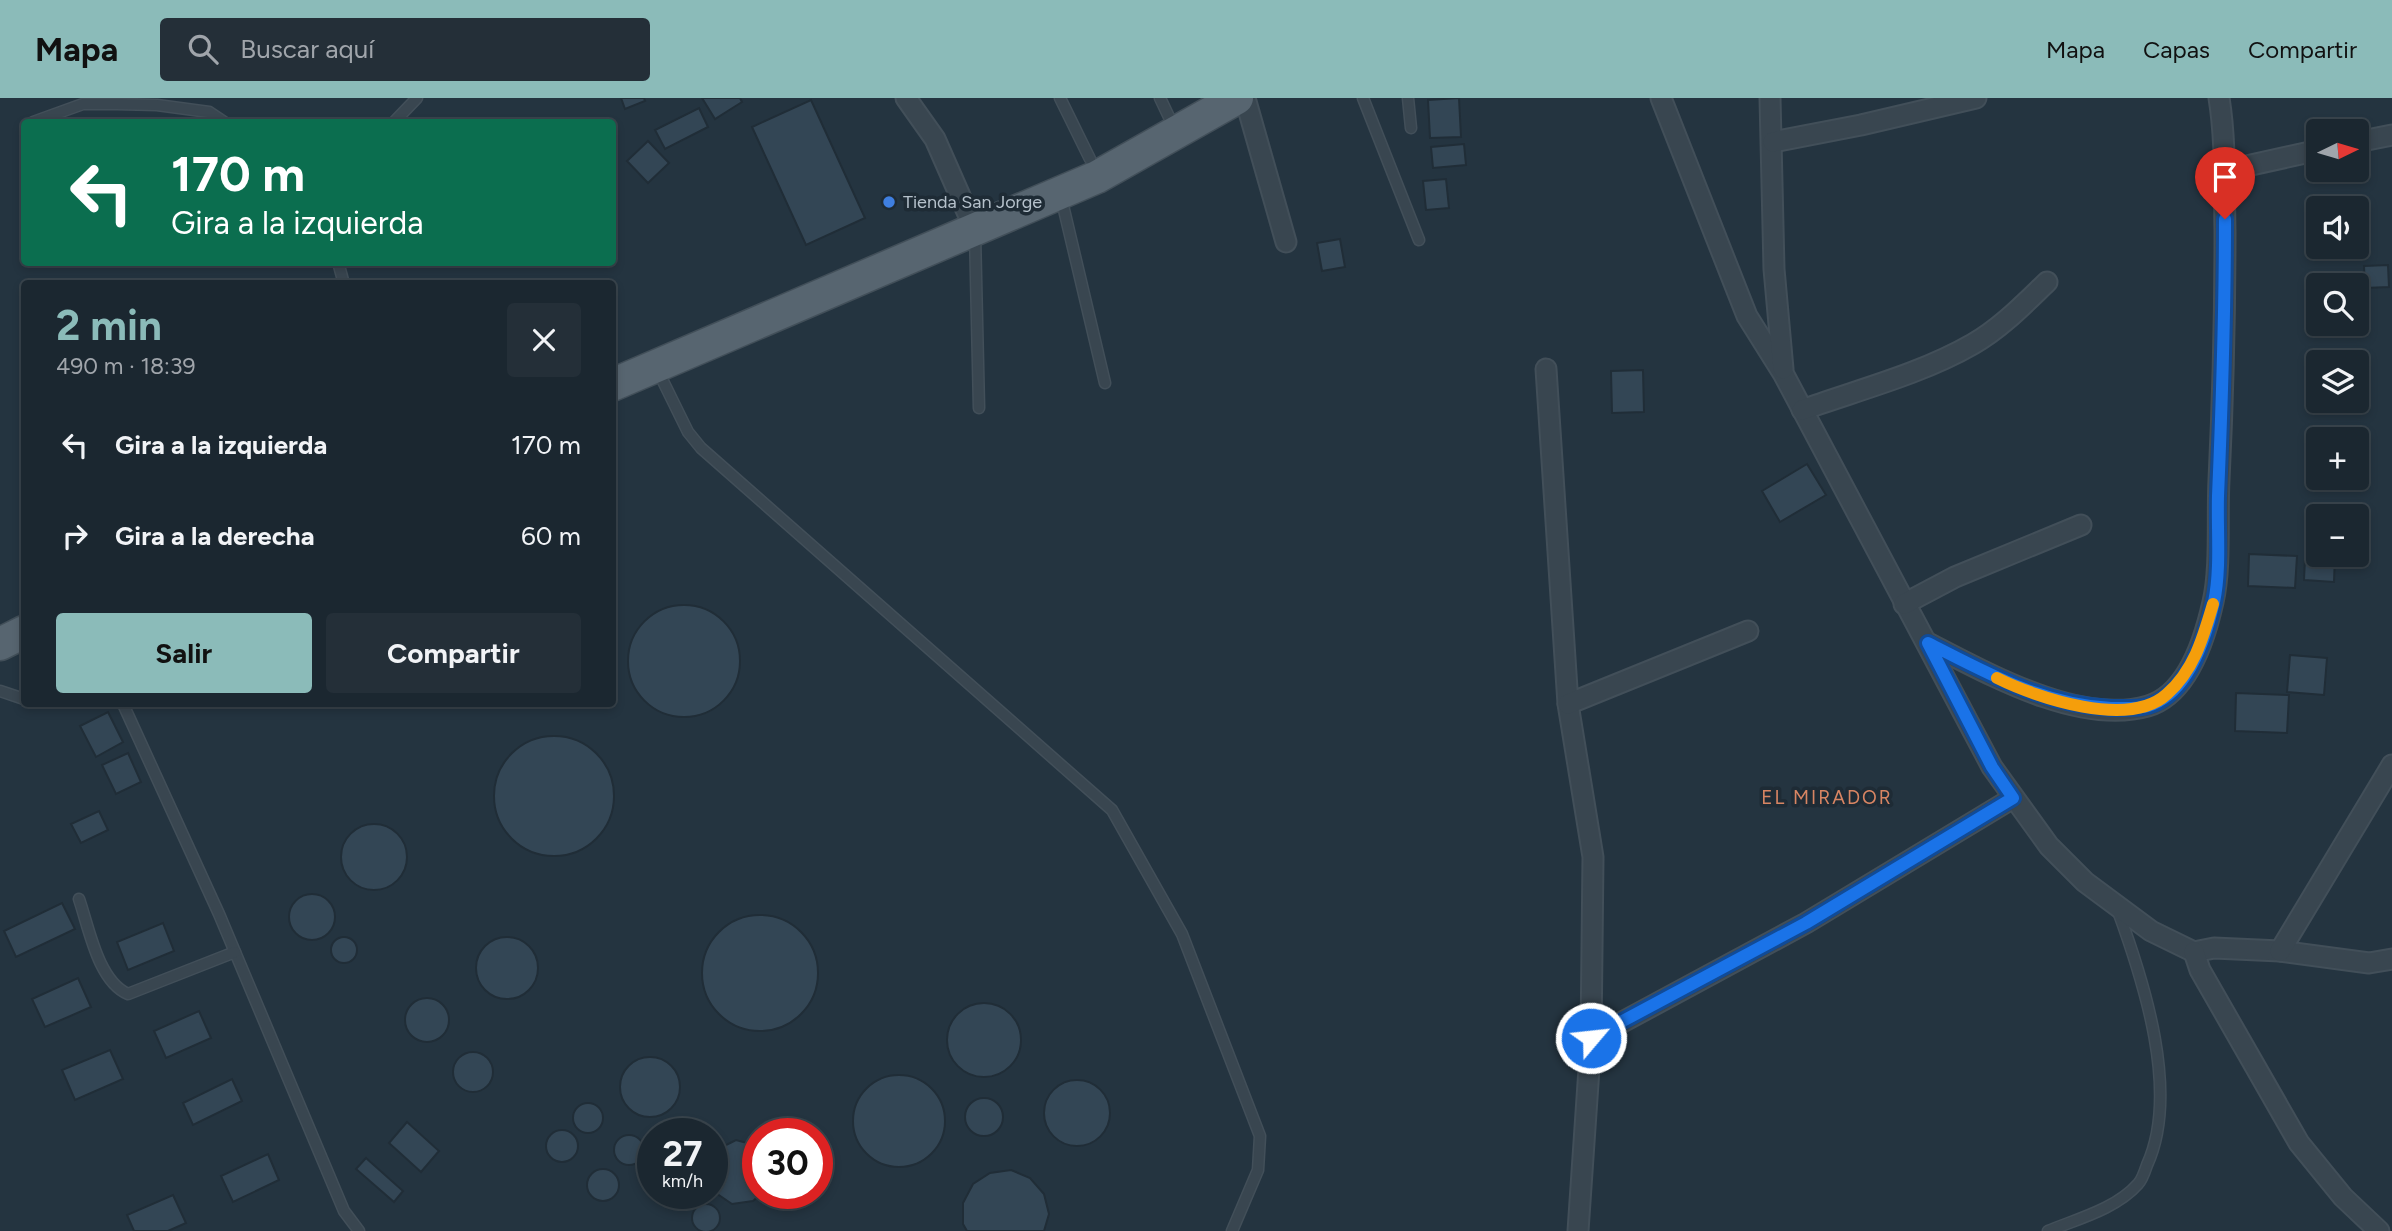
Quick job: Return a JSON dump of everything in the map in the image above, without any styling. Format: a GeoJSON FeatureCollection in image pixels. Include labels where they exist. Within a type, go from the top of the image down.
{"type":"FeatureCollection","features":[{"type":"Feature","properties":{"kind":"main road"},"geometry":{"type":"LineString","coordinates":[[616,383],[971,223],[1090,159],[1164,107],[1200,98]]}},
{"type":"Feature","properties":{"kind":"main road"},"geometry":{"type":"LineString","coordinates":[[616,362],[971,223],[1060,193],[1177,134],[1237,98]]}},
{"type":"Feature","properties":{"kind":"main road"},"geometry":{"type":"LineString","coordinates":[[0,644],[21,634]]}},
{"type":"Feature","properties":{"kind":"main road"},"geometry":{"type":"LineString","coordinates":[[0,665],[21,654]]}},
{"type":"Feature","properties":{"kind":"street"},"geometry":{"type":"LineString","coordinates":[[906,98],[935,139],[971,223]]}},
{"type":"Feature","properties":{"kind":"street"},"geometry":{"type":"LineString","coordinates":[[1245,98],[1286,242]]}},
{"type":"Feature","properties":{"kind":"street"},"geometry":{"type":"LineString","coordinates":[[1661,98],[1747,316],[1784,375],[1992,767],[2049,846],[2117,907],[2151,931],[2194,952],[2214,948],[2280,951],[2369,963],[2392,959]]}},
{"type":"Feature","properties":{"kind":"street"},"geometry":{"type":"LineString","coordinates":[[1770,98],[1774,270],[1784,375]]}},
{"type":"Feature","properties":{"kind":"street"},"geometry":{"type":"LineString","coordinates":[[1773,142],[1976,98]]}},
{"type":"Feature","properties":{"kind":"street"},"geometry":{"type":"LineString","coordinates":[[1928,643],[2006,682],[2048,699],[2083,707],[2148,706],[2166,696],[2182,679],[2200,649],[2214,599],[2226,341],[2224,171],[2219,98]]}},
{"type":"Feature","properties":{"kind":"street"},"geometry":{"type":"LineString","coordinates":[[2370,139],[2392,135]]}},
{"type":"Feature","properties":{"kind":"street"},"geometry":{"type":"LineString","coordinates":[[2224,171],[2306,153]]}},
{"type":"Feature","properties":{"kind":"street"},"geometry":{"type":"LineString","coordinates":[[1802,410],[1926,366],[1972,345],[1996,328],[2047,282]]}},
{"type":"Feature","properties":{"kind":"street"},"geometry":{"type":"LineString","coordinates":[[1546,369],[1568,704],[1593,857],[1591,1038],[1578,1231]]}},
{"type":"Feature","properties":{"kind":"street"},"geometry":{"type":"LineString","coordinates":[[1904,604],[1955,577],[2081,525]]}},
{"type":"Feature","properties":{"kind":"street"},"geometry":{"type":"LineString","coordinates":[[1568,704],[1748,631]]}},
{"type":"Feature","properties":{"kind":"street"},"geometry":{"type":"LineString","coordinates":[[2280,951],[2392,765]]}},
{"type":"Feature","properties":{"kind":"street"},"geometry":{"type":"LineString","coordinates":[[1591,1038],[1806,923],[2013,798]]}},
{"type":"Feature","properties":{"kind":"street"},"geometry":{"type":"LineString","coordinates":[[2194,952],[2200,970],[2299,1143],[2343,1197],[2379,1231]]}},
{"type":"Feature","properties":{"kind":"lane"},"geometry":{"type":"LineString","coordinates":[[397,119],[416,98]]}},
{"type":"Feature","properties":{"kind":"lane"},"geometry":{"type":"LineString","coordinates":[[1060,98],[1090,159]]}},
{"type":"Feature","properties":{"kind":"lane"},"geometry":{"type":"LineString","coordinates":[[1363,98],[1419,240]]}},
{"type":"Feature","properties":{"kind":"lane"},"geometry":{"type":"LineString","coordinates":[[1408,98],[1411,128]]}},
{"type":"Feature","properties":{"kind":"lane"},"geometry":{"type":"LineString","coordinates":[[41,119],[83,104],[157,104],[209,112],[220,119]]}},
{"type":"Feature","properties":{"kind":"lane"},"geometry":{"type":"LineString","coordinates":[[1060,193],[1105,383]]}},
{"type":"Feature","properties":{"kind":"lane"},"geometry":{"type":"LineString","coordinates":[[971,223],[979,408]]}},
{"type":"Feature","properties":{"kind":"lane"},"geometry":{"type":"LineString","coordinates":[[656,365],[688,432],[701,448],[1112,810],[1182,934],[1260,1136],[1258,1170],[1232,1231]]}},
{"type":"Feature","properties":{"kind":"lane"},"geometry":{"type":"LineString","coordinates":[[0,691],[21,698]]}},
{"type":"Feature","properties":{"kind":"lane"},"geometry":{"type":"LineString","coordinates":[[124,707],[235,952],[344,1211],[359,1231]]}},
{"type":"Feature","properties":{"kind":"lane"},"geometry":{"type":"LineString","coordinates":[[79,899],[105,972],[116,988],[128,994],[235,952]]}},
{"type":"Feature","properties":{"kind":"lane"},"geometry":{"type":"LineString","coordinates":[[2048,1231],[2111,1205],[2139,1184],[2157,1143],[2162,1103],[2155,1048],[2135,957],[2117,907]]}},
{"type":"Feature","properties":{"kind":"building"},"geometry":{"type":"Polygon","coordinates":[[[621,98],[644,98],[645,101],[625,109],[621,98]]]}},
{"type":"Feature","properties":{"kind":"building"},"geometry":{"type":"Polygon","coordinates":[[[702,98],[740,98],[742,102],[715,119],[702,98]]]}},
{"type":"Feature","properties":{"kind":"building"},"geometry":{"type":"Polygon","coordinates":[[[1459,98],[1461,137],[1430,138],[1428,100],[1459,98]]]}},
{"type":"Feature","properties":{"kind":"building"},"geometry":{"type":"Polygon","coordinates":[[[811,100],[865,218],[806,245],[752,127],[811,100]]]}},
{"type":"Feature","properties":{"kind":"building"},"geometry":{"type":"Polygon","coordinates":[[[699,108],[708,127],[665,149],[655,130],[699,108]]]}},
{"type":"Feature","properties":{"kind":"building"},"geometry":{"type":"Polygon","coordinates":[[[648,141],[669,163],[648,183],[627,161],[648,141]]]}},
{"type":"Feature","properties":{"kind":"building"},"geometry":{"type":"Polygon","coordinates":[[[1464,144],[1466,165],[1433,168],[1431,147],[1464,144]]]}},
{"type":"Feature","properties":{"kind":"building"},"geometry":{"type":"Polygon","coordinates":[[[1446,179],[1449,208],[1426,210],[1423,181],[1446,179]]]}},
{"type":"Feature","properties":{"kind":"building"},"geometry":{"type":"Polygon","coordinates":[[[1340,239],[1345,267],[1322,271],[1317,243],[1340,239]]]}},
{"type":"Feature","properties":{"kind":"building"},"geometry":{"type":"Polygon","coordinates":[[[2388,265],[2389,287],[2369,288],[2369,273],[2364,273],[2364,266],[2388,265]]]}},
{"type":"Feature","properties":{"kind":"building"},"geometry":{"type":"Polygon","coordinates":[[[1643,370],[1644,412],[1612,413],[1611,371],[1643,370]]]}},
{"type":"Feature","properties":{"kind":"building"},"geometry":{"type":"Polygon","coordinates":[[[1807,464],[1826,495],[1780,522],[1762,491],[1807,464]]]}},
{"type":"Feature","properties":{"kind":"building"},"geometry":{"type":"Polygon","coordinates":[[[2306,536],[2306,567],[2335,567],[2334,582],[2304,580],[2306,536]]]}},
{"type":"Feature","properties":{"kind":"building"},"geometry":{"type":"Polygon","coordinates":[[[2249,554],[2297,556],[2295,588],[2248,586],[2249,554]]]}},
{"type":"Feature","properties":{"kind":"building"},"geometry":{"type":"Polygon","coordinates":[[[684,605],[706,609],[724,621],[736,639],[740,661],[736,683],[724,701],[706,713],[684,717],[662,713],[644,701],[632,683],[628,661],[632,639],[644,621],[662,609],[684,605]]]}},
{"type":"Feature","properties":{"kind":"building"},"geometry":{"type":"Polygon","coordinates":[[[2290,655],[2327,658],[2324,695],[2287,692],[2290,655]]]}},
{"type":"Feature","properties":{"kind":"building"},"geometry":{"type":"Polygon","coordinates":[[[2236,693],[2289,695],[2287,733],[2235,731],[2236,693]]]}},
{"type":"Feature","properties":{"kind":"building"},"geometry":{"type":"Polygon","coordinates":[[[108,712],[123,742],[96,757],[80,726],[108,712]]]}},
{"type":"Feature","properties":{"kind":"building"},"geometry":{"type":"Polygon","coordinates":[[[554,736],[577,740],[597,753],[610,773],[614,796],[610,819],[597,839],[577,852],[554,856],[531,852],[511,839],[498,819],[494,796],[498,773],[511,753],[531,740],[554,736]]]}},
{"type":"Feature","properties":{"kind":"building"},"geometry":{"type":"Polygon","coordinates":[[[128,753],[141,782],[116,794],[102,765],[128,753]]]}},
{"type":"Feature","properties":{"kind":"building"},"geometry":{"type":"Polygon","coordinates":[[[99,811],[108,830],[81,843],[71,824],[99,811]]]}},
{"type":"Feature","properties":{"kind":"building"},"geometry":{"type":"Polygon","coordinates":[[[374,824],[387,827],[397,834],[404,844],[407,857],[404,870],[397,880],[387,887],[374,890],[361,887],[351,880],[344,870],[341,857],[344,844],[351,834],[361,827],[374,824]]]}},
{"type":"Feature","properties":{"kind":"building"},"geometry":{"type":"Polygon","coordinates":[[[312,894],[329,900],[335,917],[329,934],[312,940],[295,934],[289,917],[295,900],[312,894]]]}},
{"type":"Feature","properties":{"kind":"building"},"geometry":{"type":"Polygon","coordinates":[[[62,903],[75,929],[16,957],[4,931],[62,903]]]}},
{"type":"Feature","properties":{"kind":"building"},"geometry":{"type":"Polygon","coordinates":[[[760,915],[782,920],[801,932],[813,951],[818,973],[813,995],[801,1014],[782,1026],[760,1031],[738,1026],[719,1014],[707,995],[702,973],[707,951],[719,932],[738,920],[760,915]]]}},
{"type":"Feature","properties":{"kind":"building"},"geometry":{"type":"Polygon","coordinates":[[[163,923],[174,951],[128,970],[117,942],[163,923]]]}},
{"type":"Feature","properties":{"kind":"building"},"geometry":{"type":"Polygon","coordinates":[[[344,937],[353,941],[357,950],[353,959],[344,963],[335,959],[331,950],[335,941],[344,937]]]}},
{"type":"Feature","properties":{"kind":"building"},"geometry":{"type":"Polygon","coordinates":[[[507,937],[529,946],[538,968],[529,990],[507,999],[485,990],[476,968],[485,946],[507,937]]]}},
{"type":"Feature","properties":{"kind":"building"},"geometry":{"type":"Polygon","coordinates":[[[78,978],[91,1007],[45,1027],[32,999],[78,978]]]}},
{"type":"Feature","properties":{"kind":"building"},"geometry":{"type":"Polygon","coordinates":[[[427,998],[442,1005],[449,1020],[442,1035],[427,1042],[412,1035],[405,1020],[412,1005],[427,998]]]}},
{"type":"Feature","properties":{"kind":"building"},"geometry":{"type":"Polygon","coordinates":[[[984,1003],[1005,1009],[1015,1019],[1021,1040],[1015,1061],[1005,1071],[984,1077],[963,1071],[953,1061],[947,1040],[953,1019],[963,1009],[984,1003]]]}},
{"type":"Feature","properties":{"kind":"building"},"geometry":{"type":"Polygon","coordinates":[[[199,1011],[211,1038],[166,1058],[154,1031],[199,1011]]]}},
{"type":"Feature","properties":{"kind":"building"},"geometry":{"type":"Polygon","coordinates":[[[110,1050],[123,1079],[75,1100],[62,1070],[110,1050]]]}},
{"type":"Feature","properties":{"kind":"building"},"geometry":{"type":"Polygon","coordinates":[[[473,1052],[481,1053],[487,1058],[492,1064],[492,1080],[487,1086],[481,1091],[473,1092],[465,1091],[459,1086],[454,1080],[453,1072],[454,1064],[459,1058],[465,1053],[473,1052]]]}},
{"type":"Feature","properties":{"kind":"building"},"geometry":{"type":"Polygon","coordinates":[[[650,1057],[667,1062],[675,1070],[680,1087],[675,1104],[667,1112],[650,1117],[633,1112],[625,1104],[620,1087],[625,1070],[633,1062],[650,1057]]]}},
{"type":"Feature","properties":{"kind":"building"},"geometry":{"type":"Polygon","coordinates":[[[899,1075],[917,1078],[932,1088],[942,1103],[945,1121],[942,1139],[932,1154],[917,1164],[899,1167],[881,1164],[866,1154],[856,1139],[853,1121],[856,1103],[866,1088],[881,1078],[899,1075]]]}},
{"type":"Feature","properties":{"kind":"building"},"geometry":{"type":"Polygon","coordinates":[[[232,1079],[242,1101],[193,1125],[183,1103],[232,1079]]]}},
{"type":"Feature","properties":{"kind":"building"},"geometry":{"type":"Polygon","coordinates":[[[1070,1080],[1084,1080],[1096,1085],[1105,1094],[1110,1113],[1108,1126],[1101,1137],[1084,1146],[1070,1146],[1058,1141],[1049,1132],[1044,1120],[1044,1106],[1049,1094],[1058,1085],[1070,1080]]]}},
{"type":"Feature","properties":{"kind":"building"},"geometry":{"type":"Polygon","coordinates":[[[984,1098],[997,1104],[1003,1117],[997,1130],[984,1136],[971,1130],[965,1117],[971,1104],[984,1098]]]}},
{"type":"Feature","properties":{"kind":"building"},"geometry":{"type":"Polygon","coordinates":[[[588,1103],[598,1108],[603,1118],[598,1128],[588,1133],[578,1128],[573,1118],[578,1108],[588,1103]]]}},
{"type":"Feature","properties":{"kind":"building"},"geometry":{"type":"Polygon","coordinates":[[[407,1122],[439,1151],[421,1172],[389,1143],[407,1122]]]}},
{"type":"Feature","properties":{"kind":"building"},"geometry":{"type":"Polygon","coordinates":[[[562,1130],[574,1134],[578,1146],[574,1158],[562,1162],[550,1158],[546,1146],[550,1134],[562,1130]]]}},
{"type":"Feature","properties":{"kind":"building"},"geometry":{"type":"Polygon","coordinates":[[[623,1136],[635,1136],[637,1163],[623,1164],[615,1156],[615,1144],[623,1136]]]}},
{"type":"Feature","properties":{"kind":"building"},"geometry":{"type":"Polygon","coordinates":[[[736,1140],[742,1142],[742,1203],[732,1204],[728,1201],[728,1144],[736,1140]]]}},
{"type":"Feature","properties":{"kind":"building"},"geometry":{"type":"Polygon","coordinates":[[[268,1154],[279,1180],[233,1202],[221,1176],[268,1154]]]}},
{"type":"Feature","properties":{"kind":"building"},"geometry":{"type":"Polygon","coordinates":[[[366,1158],[403,1191],[394,1202],[356,1169],[366,1158]]]}},
{"type":"Feature","properties":{"kind":"building"},"geometry":{"type":"Polygon","coordinates":[[[603,1169],[614,1174],[619,1185],[614,1196],[603,1201],[592,1196],[587,1185],[592,1174],[603,1169]]]}},
{"type":"Feature","properties":{"kind":"building"},"geometry":{"type":"Polygon","coordinates":[[[1011,1170],[1030,1178],[1044,1194],[1049,1214],[1044,1231],[967,1231],[963,1224],[963,1203],[973,1184],[990,1173],[1011,1170]]]}},
{"type":"Feature","properties":{"kind":"building"},"geometry":{"type":"Polygon","coordinates":[[[173,1195],[186,1223],[168,1231],[134,1231],[127,1215],[173,1195]]]}},
{"type":"Feature","properties":{"kind":"building"},"geometry":{"type":"Polygon","coordinates":[[[695,1209],[717,1209],[719,1223],[711,1231],[701,1231],[693,1223],[695,1209]]]}},
{"type":"Feature","properties":{"kind":"slow traffic"},"geometry":{"type":"LineString","coordinates":[[1997,678],[2048,699],[2083,707],[2148,706],[2166,696],[2182,679],[2200,649],[2213,604]]}},
{"type":"Feature","properties":{"kind":"place","name":"Tienda San Jorge"},"geometry":{"type":"Point","coordinates":[889,202]}},
{"type":"Feature","properties":{"kind":"district","name":"EL MIRADOR"},"geometry":{"type":"Point","coordinates":[1827,797]}},
{"type":"Feature","properties":{"kind":"route"},"geometry":{"type":"LineString","coordinates":[[1591,1038],[1806,923],[2013,798],[1992,767],[1928,643],[2006,682],[2048,699],[2083,707],[2148,706],[2166,696],[2182,679],[2200,649],[2214,599],[2226,341],[2225,219]]}}]}
